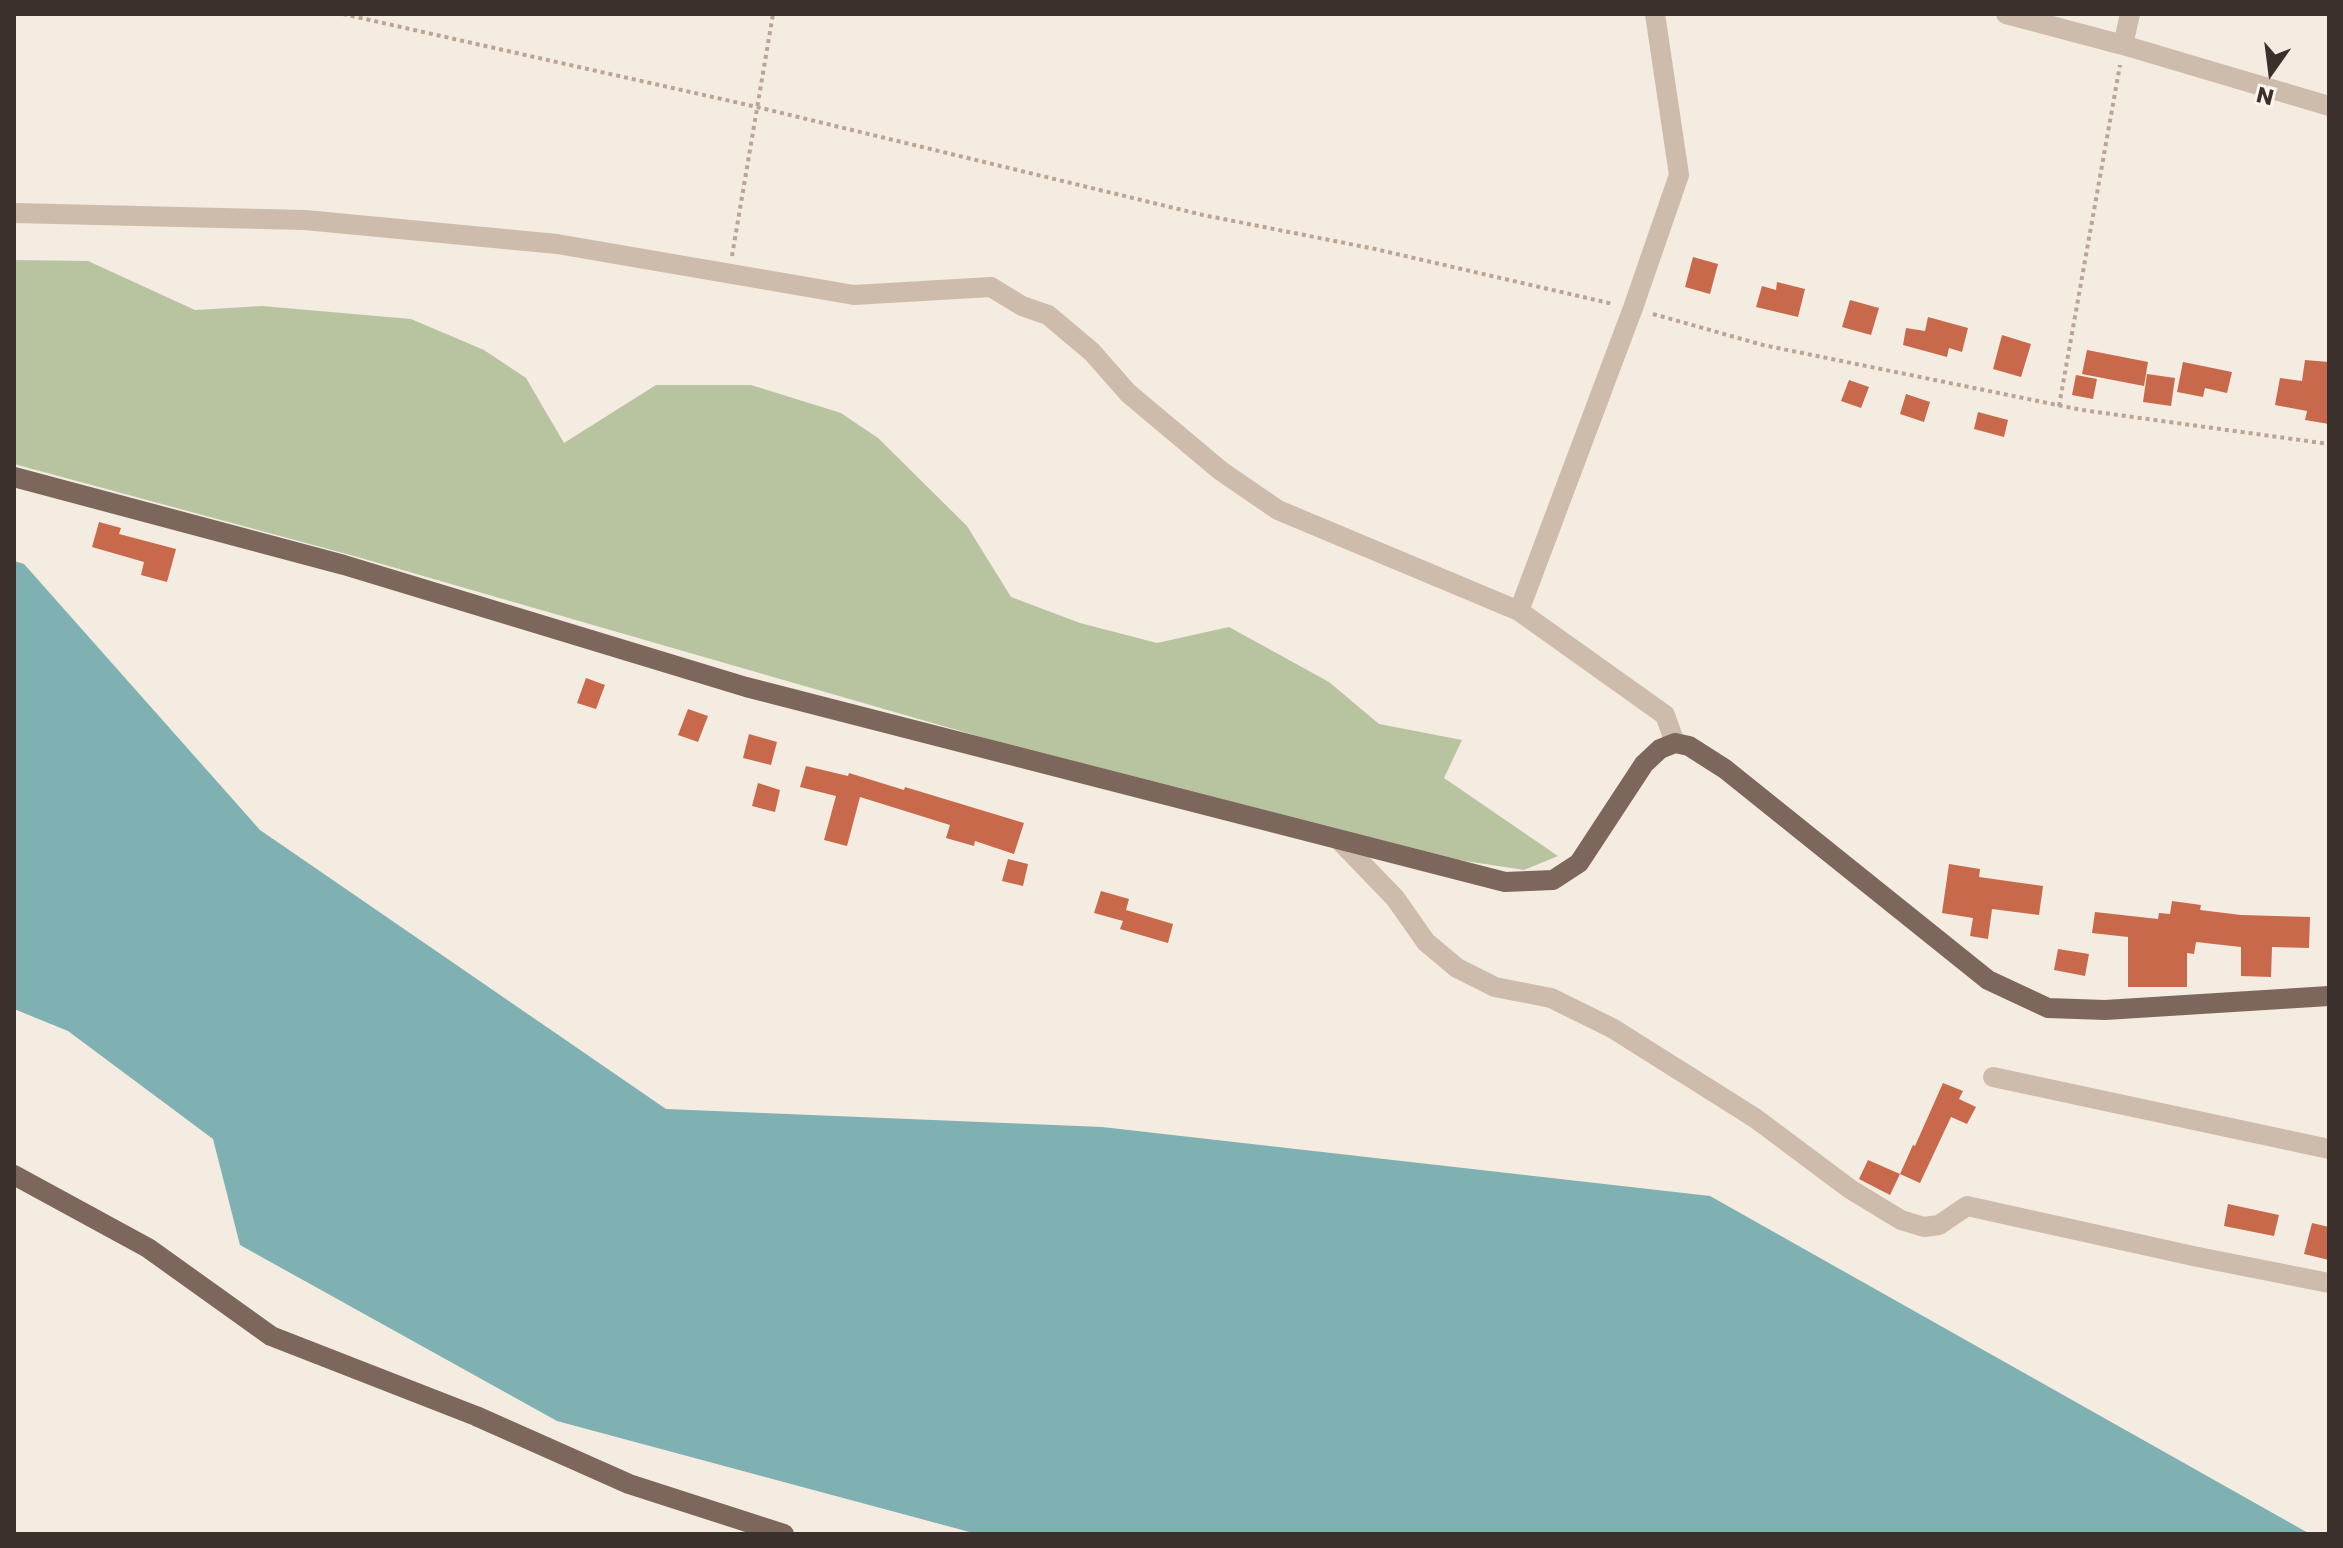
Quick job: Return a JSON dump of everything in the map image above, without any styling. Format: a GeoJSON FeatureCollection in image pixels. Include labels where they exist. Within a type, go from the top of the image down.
{"type":"FeatureCollection","features":[{"type":"Feature","properties":{"kind":"main road"},"geometry":{"type":"LineString","coordinates":[[14,477],[344,565],[746,687],[1505,882],[1553,880],[1579,863],[1644,764],[1660,749],[1675,743],[1689,746],[1725,769],[1988,980],[2048,1008],[2105,1010],[2329,996]]}},
{"type":"Feature","properties":{"kind":"main road"},"geometry":{"type":"LineString","coordinates":[[14,1175],[148,1248],[271,1336],[476,1416],[629,1484],[784,1534]]}},
{"type":"Feature","properties":{"kind":"street"},"geometry":{"type":"LineString","coordinates":[[1519,611],[1633,308],[1679,175],[1655,14]]}},
{"type":"Feature","properties":{"kind":"street"},"geometry":{"type":"LineString","coordinates":[[2006,14],[2329,106]]}},
{"type":"Feature","properties":{"kind":"street"},"geometry":{"type":"LineString","coordinates":[[2123,45],[2130,14]]}},
{"type":"Feature","properties":{"kind":"street"},"geometry":{"type":"LineString","coordinates":[[14,213],[305,220],[557,244],[854,295],[991,287],[1022,306],[1048,315],[1092,352],[1128,393],[1221,471],[1278,510],[1519,611],[1665,715],[1675,743]]}},
{"type":"Feature","properties":{"kind":"street"},"geometry":{"type":"LineString","coordinates":[[1339,840],[1395,898],[1426,942],[1457,968],[1495,987],[1551,998],[1612,1028],[1755,1118],[1850,1189],[1901,1220],[1924,1227],[1939,1225],[1967,1206],[2329,1283]]}},
{"type":"Feature","properties":{"kind":"street"},"geometry":{"type":"LineString","coordinates":[[1993,1077],[2329,1149]]}},
{"type":"Feature","properties":{"kind":"path"},"geometry":{"type":"LineString","coordinates":[[343,14],[757,107],[1203,215],[1375,249],[1633,308],[1763,345],[2059,406],[2329,444]]}},
{"type":"Feature","properties":{"kind":"path"},"geometry":{"type":"LineString","coordinates":[[729,274],[773,14]]}},
{"type":"Feature","properties":{"kind":"path"},"geometry":{"type":"LineString","coordinates":[[2059,406],[2123,45]]}},
{"type":"Feature","properties":{"kind":"green space"},"geometry":{"type":"Polygon","coordinates":[[[14,260],[88,261],[195,310],[262,306],[411,319],[484,350],[526,378],[564,443],[656,385],[751,385],[841,413],[878,438],[967,526],[1011,597],[1080,623],[1157,643],[1229,627],[1329,682],[1379,724],[1462,740],[1444,778],[1558,856],[1524,870],[1452,859],[1040,754],[354,556],[14,464],[14,260]]]}},
{"type":"Feature","properties":{"kind":"water"},"geometry":{"type":"Polygon","coordinates":[[[14,561],[24,564],[260,830],[666,1109],[1102,1127],[1710,1196],[2310,1534],[977,1534],[557,1421],[240,1245],[213,1139],[68,1031],[14,1009],[14,561]]]}},
{"type":"Feature","properties":{"kind":"building"},"geometry":{"type":"Polygon","coordinates":[[[1693,257],[1718,264],[1710,294],[1685,287],[1693,257]]]}},
{"type":"Feature","properties":{"kind":"building"},"geometry":{"type":"Polygon","coordinates":[[[1777,282],[1805,289],[1798,317],[1756,307],[1762,286],[1776,290],[1777,282]]]}},
{"type":"Feature","properties":{"kind":"building"},"geometry":{"type":"Polygon","coordinates":[[[1850,300],[1879,308],[1871,335],[1842,327],[1850,300]]]}},
{"type":"Feature","properties":{"kind":"building"},"geometry":{"type":"Polygon","coordinates":[[[1928,317],[1968,328],[1962,352],[1949,348],[1947,357],[1903,345],[1906,328],[1925,331],[1928,317]]]}},
{"type":"Feature","properties":{"kind":"building"},"geometry":{"type":"Polygon","coordinates":[[[2002,335],[2031,344],[2021,377],[1993,369],[2002,335]]]}},
{"type":"Feature","properties":{"kind":"building"},"geometry":{"type":"Polygon","coordinates":[[[2087,350],[2148,362],[2144,386],[2082,374],[2087,350]]]}},
{"type":"Feature","properties":{"kind":"building"},"geometry":{"type":"Polygon","coordinates":[[[2305,360],[2329,362],[2329,424],[2305,420],[2307,411],[2275,405],[2280,378],[2302,381],[2305,360]]]}},
{"type":"Feature","properties":{"kind":"building"},"geometry":{"type":"Polygon","coordinates":[[[2183,362],[2232,372],[2227,393],[2205,388],[2203,397],[2177,392],[2183,362]]]}},
{"type":"Feature","properties":{"kind":"building"},"geometry":{"type":"Polygon","coordinates":[[[2147,374],[2175,378],[2171,406],[2143,402],[2147,374]]]}},
{"type":"Feature","properties":{"kind":"building"},"geometry":{"type":"Polygon","coordinates":[[[2076,375],[2097,379],[2093,399],[2072,395],[2076,375]]]}},
{"type":"Feature","properties":{"kind":"building"},"geometry":{"type":"Polygon","coordinates":[[[1849,380],[1869,387],[1861,408],[1841,401],[1849,380]]]}},
{"type":"Feature","properties":{"kind":"building"},"geometry":{"type":"Polygon","coordinates":[[[1906,394],[1930,402],[1924,422],[1900,414],[1906,394]]]}},
{"type":"Feature","properties":{"kind":"building"},"geometry":{"type":"Polygon","coordinates":[[[1978,412],[2008,420],[2004,437],[1974,429],[1978,412]]]}},
{"type":"Feature","properties":{"kind":"building"},"geometry":{"type":"Polygon","coordinates":[[[99,522],[121,528],[119,534],[176,549],[167,582],[141,575],[144,562],[92,547],[99,522]]]}},
{"type":"Feature","properties":{"kind":"building"},"geometry":{"type":"Polygon","coordinates":[[[586,678],[605,685],[596,709],[577,703],[586,678]]]}},
{"type":"Feature","properties":{"kind":"building"},"geometry":{"type":"Polygon","coordinates":[[[688,709],[708,716],[698,742],[678,735],[688,709]]]}},
{"type":"Feature","properties":{"kind":"building"},"geometry":{"type":"Polygon","coordinates":[[[749,734],[777,742],[771,765],[743,758],[749,734]]]}},
{"type":"Feature","properties":{"kind":"building"},"geometry":{"type":"Polygon","coordinates":[[[806,766],[848,776],[849,773],[904,790],[905,787],[1024,823],[1014,854],[975,841],[974,846],[946,838],[950,825],[860,797],[847,846],[824,840],[836,796],[800,787],[806,766]]]}},
{"type":"Feature","properties":{"kind":"building"},"geometry":{"type":"Polygon","coordinates":[[[758,783],[780,790],[775,812],[752,806],[758,783]]]}},
{"type":"Feature","properties":{"kind":"building"},"geometry":{"type":"Polygon","coordinates":[[[1008,859],[1028,864],[1023,886],[1002,881],[1008,859]]]}},
{"type":"Feature","properties":{"kind":"building"},"geometry":{"type":"Polygon","coordinates":[[[1949,864],[1980,869],[1979,877],[2043,886],[2039,915],[1992,909],[1988,939],[1970,936],[1973,918],[1942,913],[1949,864]]]}},
{"type":"Feature","properties":{"kind":"building"},"geometry":{"type":"Polygon","coordinates":[[[1101,891],[1129,899],[1126,910],[1173,924],[1168,943],[1120,929],[1123,921],[1094,913],[1101,891]]]}},
{"type":"Feature","properties":{"kind":"building"},"geometry":{"type":"Polygon","coordinates":[[[2172,901],[2201,905],[2200,910],[2241,915],[2310,917],[2309,948],[2272,947],[2271,977],[2241,976],[2241,947],[2196,942],[2194,954],[2187,953],[2187,987],[2128,987],[2128,937],[2092,933],[2095,912],[2158,919],[2159,913],[2170,914],[2172,901]]]}},
{"type":"Feature","properties":{"kind":"building"},"geometry":{"type":"Polygon","coordinates":[[[2058,949],[2089,954],[2085,976],[2054,970],[2058,949]]]}},
{"type":"Feature","properties":{"kind":"building"},"geometry":{"type":"Polygon","coordinates":[[[1943,1083],[1963,1091],[1959,1099],[1976,1107],[1967,1124],[1951,1117],[1920,1183],[1900,1174],[1943,1083]]]}},
{"type":"Feature","properties":{"kind":"building"},"geometry":{"type":"Polygon","coordinates":[[[1868,1160],[1900,1174],[1890,1195],[1859,1179],[1868,1160]]]}},
{"type":"Feature","properties":{"kind":"building"},"geometry":{"type":"Polygon","coordinates":[[[2228,1204],[2279,1215],[2274,1236],[2224,1226],[2228,1204]]]}},
{"type":"Feature","properties":{"kind":"building"},"geometry":{"type":"Polygon","coordinates":[[[2312,1223],[2329,1227],[2329,1260],[2304,1254],[2312,1223]]]}}]}
